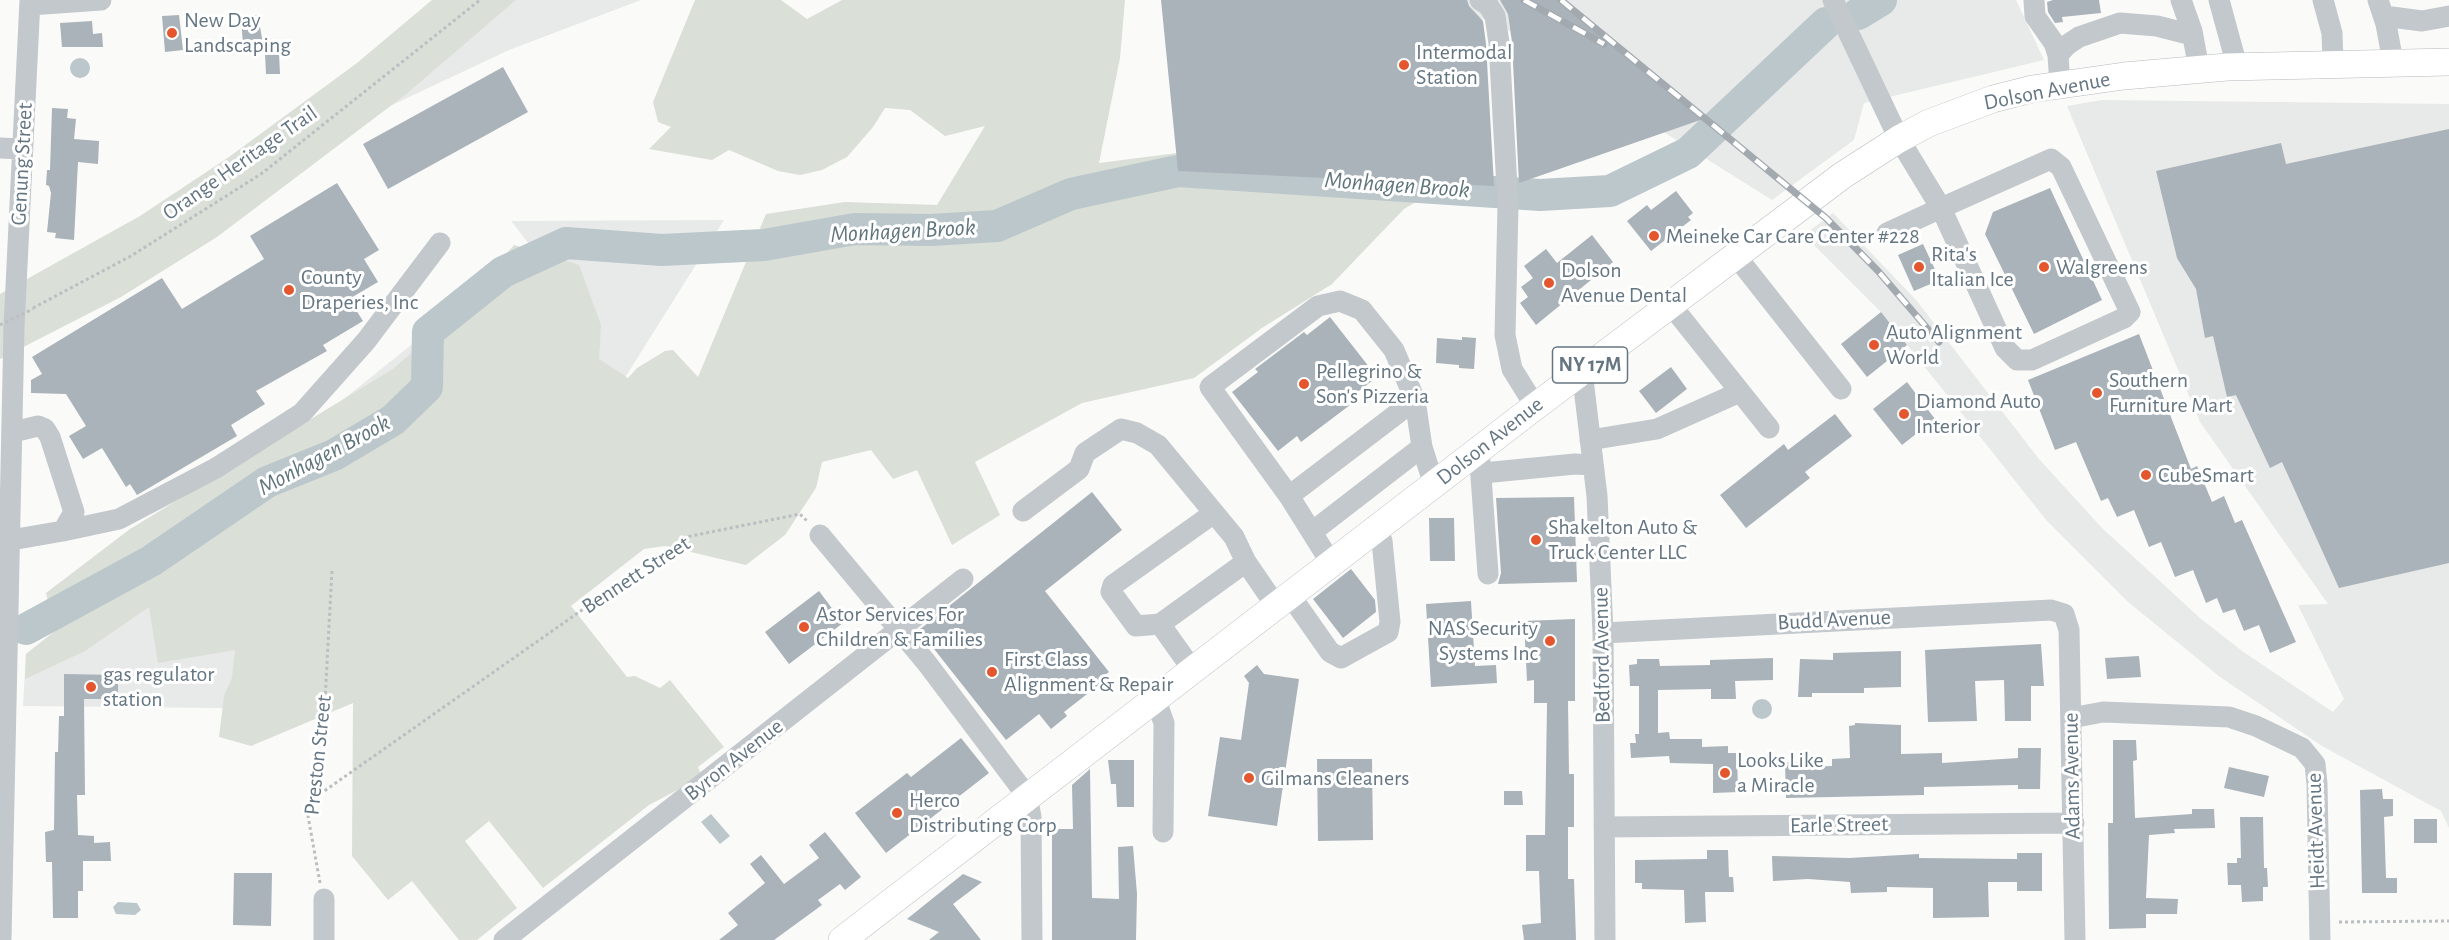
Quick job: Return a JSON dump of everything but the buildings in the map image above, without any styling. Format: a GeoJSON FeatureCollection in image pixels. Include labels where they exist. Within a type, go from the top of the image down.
{"type":"FeatureCollection","features":[{"type":"Feature","properties":{"kind":"main road","name":"Dolson Avenue"},"geometry":{"type":"LineString","coordinates":[[842,940],[1377,528],[1405,516],[1434,484],[1481,461],[1535,406],[1843,174],[1899,139],[1929,123],[1993,99],[2060,85],[2237,66],[2449,62]]}},
{"type":"Feature","properties":{"kind":"street"},"geometry":{"type":"LineString","coordinates":[[30,3],[101,0]]}},
{"type":"Feature","properties":{"kind":"street"},"geometry":{"type":"LineString","coordinates":[[1833,0],[1899,139],[1941,208],[2005,348],[2017,360],[2032,360],[2124,318],[2130,312],[2061,167],[2051,159],[1941,208],[1887,233]]}},
{"type":"Feature","properties":{"kind":"street"},"geometry":{"type":"LineString","coordinates":[[2034,0],[2035,16],[2054,43],[2058,55],[2060,85]]}},
{"type":"Feature","properties":{"kind":"street"},"geometry":{"type":"LineString","coordinates":[[2181,0],[2192,35],[2199,69]]}},
{"type":"Feature","properties":{"kind":"street"},"geometry":{"type":"LineString","coordinates":[[2219,0],[2237,66]]}},
{"type":"Feature","properties":{"kind":"street"},"geometry":{"type":"LineString","coordinates":[[2323,0],[2332,33],[2333,63]]}},
{"type":"Feature","properties":{"kind":"street"},"geometry":{"type":"LineString","coordinates":[[1485,2],[1495,16],[1499,43],[1507,187],[1505,335],[1512,369],[1535,406]]}},
{"type":"Feature","properties":{"kind":"street","name":"Genung Street"},"geometry":{"type":"LineString","coordinates":[[1,940],[5,540],[13,432],[8,276],[23,149],[30,3]]}},
{"type":"Feature","properties":{"kind":"street"},"geometry":{"type":"LineString","coordinates":[[2392,62],[2381,8],[2422,21],[2449,16]]}},
{"type":"Feature","properties":{"kind":"street"},"geometry":{"type":"LineString","coordinates":[[2058,55],[2079,37],[2120,23],[2157,26],[2192,35]]}},
{"type":"Feature","properties":{"kind":"street"},"geometry":{"type":"LineString","coordinates":[[0,148],[23,149]]}},
{"type":"Feature","properties":{"kind":"street"},"geometry":{"type":"LineString","coordinates":[[5,540],[119,519],[216,468],[302,413],[366,341],[440,243]]}},
{"type":"Feature","properties":{"kind":"street"},"geometry":{"type":"LineString","coordinates":[[1736,256],[1841,389]]}},
{"type":"Feature","properties":{"kind":"street"},"geometry":{"type":"LineString","coordinates":[[1331,563],[1289,496],[1210,387],[1318,306],[1340,301],[1362,310],[1394,350],[1415,400],[1422,447],[1434,484]]}},
{"type":"Feature","properties":{"kind":"street"},"geometry":{"type":"LineString","coordinates":[[1671,305],[1769,428]]}},
{"type":"Feature","properties":{"kind":"street","name":"Bedford Avenue"},"geometry":{"type":"LineString","coordinates":[[1582,371],[1593,465],[1603,633],[1605,940]]}},
{"type":"Feature","properties":{"kind":"street"},"geometry":{"type":"LineString","coordinates":[[1590,440],[1657,429],[1740,392]]}},
{"type":"Feature","properties":{"kind":"street"},"geometry":{"type":"LineString","coordinates":[[1289,496],[1415,400]]}},
{"type":"Feature","properties":{"kind":"street"},"geometry":{"type":"LineString","coordinates":[[13,432],[38,426],[50,436],[74,512],[63,531]]}},
{"type":"Feature","properties":{"kind":"street"},"geometry":{"type":"LineString","coordinates":[[1023,511],[1079,469],[1084,453],[1121,429],[1137,433],[1158,445],[1234,537],[1246,562],[1330,652],[1341,658],[1388,632],[1390,622],[1382,541],[1377,528]]}},
{"type":"Feature","properties":{"kind":"street"},"geometry":{"type":"LineString","coordinates":[[1312,532],[1422,447]]}},
{"type":"Feature","properties":{"kind":"street"},"geometry":{"type":"LineString","coordinates":[[1488,574],[1481,461],[1593,465]]}},
{"type":"Feature","properties":{"kind":"street"},"geometry":{"type":"LineString","coordinates":[[1214,513],[1113,585],[1111,592],[1136,626],[1160,624],[1246,562]]}},
{"type":"Feature","properties":{"kind":"street"},"geometry":{"type":"LineString","coordinates":[[820,535],[900,630],[1027,796],[1031,818],[1032,940]]}},
{"type":"Feature","properties":{"kind":"street","name":"Byron Avenue"},"geometry":{"type":"LineString","coordinates":[[504,940],[963,579]]}},
{"type":"Feature","properties":{"kind":"street","name":"Budd Avenue"},"geometry":{"type":"LineString","coordinates":[[1603,633],[2051,610],[2064,614]]}},
{"type":"Feature","properties":{"kind":"street","name":"Adams Avenue"},"geometry":{"type":"LineString","coordinates":[[2064,614],[2069,630],[2075,940]]}},
{"type":"Feature","properties":{"kind":"street"},"geometry":{"type":"LineString","coordinates":[[1160,624],[1192,669]]}},
{"type":"Feature","properties":{"kind":"street"},"geometry":{"type":"LineString","coordinates":[[1155,698],[1164,723],[1163,832]]}},
{"type":"Feature","properties":{"kind":"street","name":"Heidt Avenue"},"geometry":{"type":"LineString","coordinates":[[2071,718],[2103,712],[2229,717],[2256,726],[2302,748],[2314,764],[2317,784],[2320,931]]}},
{"type":"Feature","properties":{"kind":"street","name":"Earle Street"},"geometry":{"type":"LineString","coordinates":[[1604,827],[2074,823]]}},
{"type":"Feature","properties":{"kind":"street"},"geometry":{"type":"LineString","coordinates":[[324,899],[324,940]]}},
{"type":"Feature","properties":{"kind":"path","name":"Orange Heritage Trail"},"geometry":{"type":"LineString","coordinates":[[0,325],[131,256],[261,174],[480,0]]}},
{"type":"Feature","properties":{"kind":"path","name":"Bennett Street"},"geometry":{"type":"LineString","coordinates":[[310,801],[686,537],[800,514],[820,535]]}},
{"type":"Feature","properties":{"kind":"path","name":"Preston Street"},"geometry":{"type":"LineString","coordinates":[[324,899],[308,816],[323,738],[332,570]]}},
{"type":"Feature","properties":{"kind":"path"},"geometry":{"type":"LineString","coordinates":[[2320,931],[2449,921]]}},
{"type":"Feature","properties":{"kind":"shaded area"},"geometry":{"type":"Polygon","coordinates":[[[432,0],[516,0],[405,95],[217,237],[121,297],[0,359],[0,294],[140,216],[229,157],[357,63],[432,0]]]}},
{"type":"Feature","properties":{"kind":"shaded area"},"geometry":{"type":"Polygon","coordinates":[[[516,0],[641,0],[509,50],[390,106],[516,0]]]}},
{"type":"Feature","properties":{"kind":"shaded area"},"geometry":{"type":"Polygon","coordinates":[[[695,0],[781,0],[807,19],[842,0],[1125,0],[1120,58],[1099,163],[1201,150],[1474,183],[1444,185],[1404,209],[1332,284],[1262,328],[1194,378],[1082,403],[975,462],[1000,515],[952,545],[917,470],[893,479],[871,450],[822,462],[816,488],[785,535],[746,565],[665,546],[644,549],[571,606],[627,677],[635,676],[660,688],[670,680],[724,747],[698,767],[702,777],[649,805],[543,888],[489,821],[465,841],[517,908],[477,940],[459,940],[412,881],[388,900],[352,856],[353,703],[251,746],[219,737],[224,696],[232,678],[235,650],[158,663],[149,607],[85,651],[25,679],[26,654],[77,614],[51,615],[46,593],[130,529],[393,369],[445,324],[514,245],[579,265],[601,325],[599,359],[628,378],[637,368],[665,351],[673,350],[698,377],[766,214],[845,202],[937,205],[985,126],[945,136],[910,110],[885,108],[873,127],[847,157],[822,170],[800,175],[778,171],[729,150],[712,160],[649,149],[671,127],[658,122],[653,102],[695,0]]]}},
{"type":"Feature","properties":{"kind":"shaded area"},"geometry":{"type":"Polygon","coordinates":[[[1441,0],[2016,0],[2044,60],[1864,103],[1854,140],[1772,200],[1517,40],[1516,34],[1441,0]]]}},
{"type":"Feature","properties":{"kind":"shaded area"},"geometry":{"type":"Polygon","coordinates":[[[80,58],[87,61],[90,68],[87,75],[80,78],[73,75],[70,68],[73,61],[80,58]]]}},
{"type":"Feature","properties":{"kind":"shaded area"},"geometry":{"type":"Polygon","coordinates":[[[2102,100],[2449,104],[2449,828],[2441,811],[2322,746],[2220,677],[2127,601],[2047,521],[1881,312],[1804,235],[1833,213],[1916,300],[2039,459],[2101,527],[2200,618],[2242,651],[2333,712],[2344,699],[2298,605],[2328,604],[2200,422],[2067,106],[2102,100]]]}},
{"type":"Feature","properties":{"kind":"shaded area"},"geometry":{"type":"Polygon","coordinates":[[[724,220],[545,505],[314,709],[23,706],[26,654],[532,248],[511,221],[724,220]]]}},
{"type":"Feature","properties":{"kind":"shaded area"},"geometry":{"type":"Polygon","coordinates":[[[1762,699],[1769,702],[1772,709],[1769,716],[1762,719],[1755,716],[1752,709],[1755,702],[1762,699]]]}},
{"type":"Feature","properties":{"kind":"shaded area"},"geometry":{"type":"Polygon","coordinates":[[[711,814],[730,836],[720,844],[701,822],[711,814]]]}},
{"type":"Feature","properties":{"kind":"shaded area"},"geometry":{"type":"Polygon","coordinates":[[[118,902],[137,903],[141,910],[135,915],[116,914],[113,907],[118,902]]]}},
{"type":"Feature","properties":{"kind":"waterway","name":"Monhagen Brook"},"geometry":{"type":"LineString","coordinates":[[1858,14],[1881,0]]}},
{"type":"Feature","properties":{"kind":"waterway","name":"Monhagen Brook"},"geometry":{"type":"LineString","coordinates":[[26,629],[151,561],[267,482],[334,455],[393,420],[427,387],[428,332],[503,272],[566,243],[662,250],[764,245],[855,229],[931,230],[997,226],[1071,194],[1178,171],[1540,195],[1610,191],[1688,153],[1826,23]]}},
{"type":"Feature","properties":{"kind":"railway"},"geometry":{"type":"LineString","coordinates":[[1524,0],[1604,44]]}},
{"type":"Feature","properties":{"kind":"railway"},"geometry":{"type":"LineString","coordinates":[[1561,0],[1826,218],[1878,271],[1939,342]]}},
{"type":"Feature","properties":{"kind":"place","name":"New Day Landscaping"},"geometry":{"type":"Point","coordinates":[172,33]}},
{"type":"Feature","properties":{"kind":"place","name":"Intermodal Station"},"geometry":{"type":"Point","coordinates":[1404,65]}},
{"type":"Feature","properties":{"kind":"place","name":"Meineke Car Care Center #228"},"geometry":{"type":"Point","coordinates":[1654,236]}},
{"type":"Feature","properties":{"kind":"place","name":"Rita's Italian Ice"},"geometry":{"type":"Point","coordinates":[1919,267]}},
{"type":"Feature","properties":{"kind":"place","name":"Walgreens"},"geometry":{"type":"Point","coordinates":[2044,267]}},
{"type":"Feature","properties":{"kind":"place","name":"Dolson Avenue Dental"},"geometry":{"type":"Point","coordinates":[1549,283]}},
{"type":"Feature","properties":{"kind":"place","name":"County Draperies, Inc"},"geometry":{"type":"Point","coordinates":[289,290]}},
{"type":"Feature","properties":{"kind":"place","name":"Auto Alignment World"},"geometry":{"type":"Point","coordinates":[1874,345]}},
{"type":"Feature","properties":{"kind":"place","name":"Pellegrino & Son's Pizzeria"},"geometry":{"type":"Point","coordinates":[1304,384]}},
{"type":"Feature","properties":{"kind":"place","name":"Southern Furniture Mart"},"geometry":{"type":"Point","coordinates":[2097,393]}},
{"type":"Feature","properties":{"kind":"place","name":"Diamond Auto Interior"},"geometry":{"type":"Point","coordinates":[1904,414]}},
{"type":"Feature","properties":{"kind":"place","name":"CubeSmart"},"geometry":{"type":"Point","coordinates":[2146,475]}},
{"type":"Feature","properties":{"kind":"place","name":"Shakelton Auto & Truck Center LLC"},"geometry":{"type":"Point","coordinates":[1536,540]}},
{"type":"Feature","properties":{"kind":"place","name":"Astor Services For Children & Families"},"geometry":{"type":"Point","coordinates":[804,627]}},
{"type":"Feature","properties":{"kind":"place","name":"NAS Security Systems Inc"},"geometry":{"type":"Point","coordinates":[1550,641]}},
{"type":"Feature","properties":{"kind":"place","name":"First Class Alignment & Repair"},"geometry":{"type":"Point","coordinates":[992,672]}},
{"type":"Feature","properties":{"kind":"place","name":"gas regulator station"},"geometry":{"type":"Point","coordinates":[91,687]}},
{"type":"Feature","properties":{"kind":"place","name":"Looks Like a Miracle"},"geometry":{"type":"Point","coordinates":[1725,773]}},
{"type":"Feature","properties":{"kind":"place","name":"Gilmans Cleaners"},"geometry":{"type":"Point","coordinates":[1249,778]}},
{"type":"Feature","properties":{"kind":"place","name":"Herco Distributing Corp"},"geometry":{"type":"Point","coordinates":[897,813]}}]}
